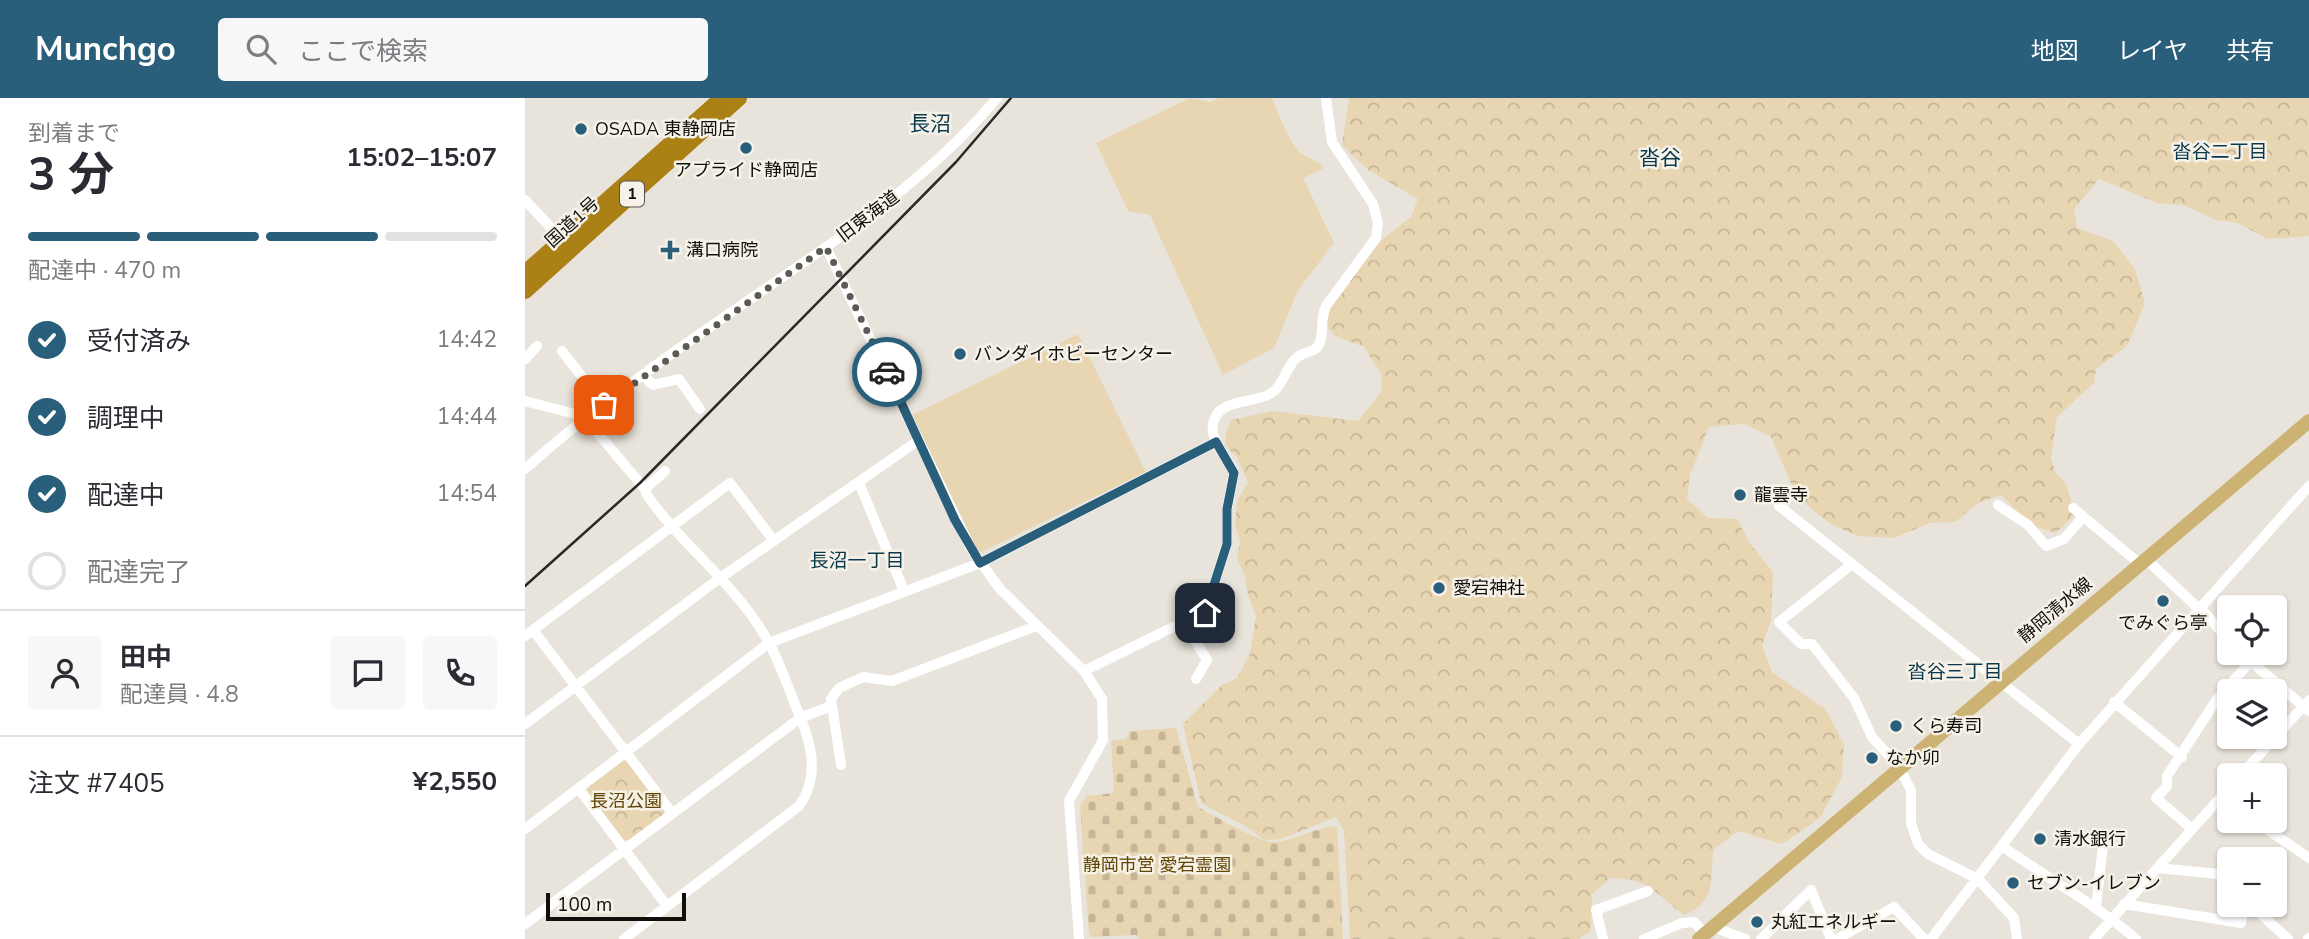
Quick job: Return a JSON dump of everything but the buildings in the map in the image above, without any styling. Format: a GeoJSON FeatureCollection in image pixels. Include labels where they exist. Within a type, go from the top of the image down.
{"type":"FeatureCollection","features":[{"type":"Feature","properties":{"kind":"highway","name":"国道1号"},"geometry":{"type":"LineString","coordinates":[[525,291],[566,245],[722,98]]}},
{"type":"Feature","properties":{"kind":"highway","name":"国道1号"},"geometry":{"type":"LineString","coordinates":[[525,273],[566,245],[739,98]]}},
{"type":"Feature","properties":{"kind":"main road","name":"静岡清水線"},"geometry":{"type":"LineString","coordinates":[[1706,933],[2309,421]]}},
{"type":"Feature","properties":{"kind":"street","name":"旧東海道"},"geometry":{"type":"LineString","coordinates":[[525,469],[586,417],[826,247],[945,155],[996,98]]}},
{"type":"Feature","properties":{"kind":"street"},"geometry":{"type":"LineString","coordinates":[[1084,671],[1171,628],[1186,626],[1205,613],[1227,544],[1227,509],[1234,473],[1216,442],[1212,427],[1217,413],[1229,406],[1271,393],[1286,377],[1296,358],[1317,348],[1321,341],[1321,319],[1326,306],[1376,238],[1377,214],[1332,142],[1326,98]]}},
{"type":"Feature","properties":{"kind":"street"},"geometry":{"type":"LineString","coordinates":[[525,200],[566,245]]}},
{"type":"Feature","properties":{"kind":"street"},"geometry":{"type":"LineString","coordinates":[[826,247],[955,520],[980,563],[1000,589],[1084,671],[1102,699],[1104,727],[1099,750],[1069,802],[1079,939]]}},
{"type":"Feature","properties":{"kind":"street"},"geometry":{"type":"LineString","coordinates":[[525,359],[537,346]]}},
{"type":"Feature","properties":{"kind":"street"},"geometry":{"type":"LineString","coordinates":[[562,352],[604,405]]}},
{"type":"Feature","properties":{"kind":"street"},"geometry":{"type":"LineString","coordinates":[[644,376],[653,385],[679,379],[700,409]]}},
{"type":"Feature","properties":{"kind":"street"},"geometry":{"type":"LineString","coordinates":[[525,401],[586,417],[720,578],[769,643],[810,745],[812,768],[807,795],[799,806],[624,939]]}},
{"type":"Feature","properties":{"kind":"street"},"geometry":{"type":"LineString","coordinates":[[525,724],[720,578],[919,440]]}},
{"type":"Feature","properties":{"kind":"street"},"geometry":{"type":"LineString","coordinates":[[525,829],[769,643],[980,563],[1216,442]]}},
{"type":"Feature","properties":{"kind":"street"},"geometry":{"type":"LineString","coordinates":[[645,489],[665,471]]}},
{"type":"Feature","properties":{"kind":"street"},"geometry":{"type":"LineString","coordinates":[[672,813],[575,686],[529,633],[730,482],[774,541]]}},
{"type":"Feature","properties":{"kind":"street"},"geometry":{"type":"LineString","coordinates":[[859,483],[904,591]]}},
{"type":"Feature","properties":{"kind":"street"},"geometry":{"type":"LineString","coordinates":[[1931,939],[2079,744],[2309,486]]}},
{"type":"Feature","properties":{"kind":"street"},"geometry":{"type":"LineString","coordinates":[[1998,505],[2028,524],[2046,546],[2064,539],[2083,517]]}},
{"type":"Feature","properties":{"kind":"street"},"geometry":{"type":"LineString","coordinates":[[1779,506],[2079,744]]}},
{"type":"Feature","properties":{"kind":"street"},"geometry":{"type":"LineString","coordinates":[[2073,508],[2199,607],[2217,627]]}},
{"type":"Feature","properties":{"kind":"street"},"geometry":{"type":"LineString","coordinates":[[1852,564],[1779,622],[1801,644],[1812,644],[1854,698],[1872,737],[1899,767],[1911,790],[1911,823],[1918,844],[1928,854],[1978,879],[2014,918],[2017,939]]}},
{"type":"Feature","properties":{"kind":"street"},"geometry":{"type":"LineString","coordinates":[[841,765],[831,706],[833,694],[863,677],[892,681],[1037,626]]}},
{"type":"Feature","properties":{"kind":"street"},"geometry":{"type":"LineString","coordinates":[[1186,626],[1206,654],[1207,660],[1196,679]]}},
{"type":"Feature","properties":{"kind":"street"},"geometry":{"type":"LineString","coordinates":[[2192,829],[2157,798],[2167,786],[2167,776],[2182,757],[2217,699],[2248,665]]}},
{"type":"Feature","properties":{"kind":"street"},"geometry":{"type":"LineString","coordinates":[[2252,763],[2307,706],[2255,665]]}},
{"type":"Feature","properties":{"kind":"street"},"geometry":{"type":"LineString","coordinates":[[2115,702],[2182,757]]}},
{"type":"Feature","properties":{"kind":"street"},"geometry":{"type":"LineString","coordinates":[[525,924],[800,718],[831,706]]}},
{"type":"Feature","properties":{"kind":"street"},"geometry":{"type":"LineString","coordinates":[[579,789],[667,906]]}},
{"type":"Feature","properties":{"kind":"street"},"geometry":{"type":"LineString","coordinates":[[2095,939],[2192,829],[2217,805]]}},
{"type":"Feature","properties":{"kind":"street"},"geometry":{"type":"LineString","coordinates":[[2273,833],[2309,858]]}},
{"type":"Feature","properties":{"kind":"street"},"geometry":{"type":"LineString","coordinates":[[2096,907],[2104,837]]}},
{"type":"Feature","properties":{"kind":"street"},"geometry":{"type":"LineString","coordinates":[[2002,846],[2096,907],[2136,939]]}},
{"type":"Feature","properties":{"kind":"street"},"geometry":{"type":"LineString","coordinates":[[2157,868],[2217,874]]}},
{"type":"Feature","properties":{"kind":"street"},"geometry":{"type":"LineString","coordinates":[[1761,939],[1811,890],[1834,939],[1894,907],[1924,939]]}},
{"type":"Feature","properties":{"kind":"street"},"geometry":{"type":"LineString","coordinates":[[1603,939],[1596,910],[1648,891]]}},
{"type":"Feature","properties":{"kind":"street"},"geometry":{"type":"LineString","coordinates":[[2125,904],[2241,923],[2242,917]]}},
{"type":"Feature","properties":{"kind":"street"},"geometry":{"type":"LineString","coordinates":[[2264,917],[2288,939]]}},
{"type":"Feature","properties":{"kind":"street"},"geometry":{"type":"LineString","coordinates":[[1644,939],[1682,923],[1694,922],[1706,933],[1745,939]]}},
{"type":"Feature","properties":{"kind":"green space"},"geometry":{"type":"Polygon","coordinates":[[[1190,98],[1210,102],[1219,98],[1272,98],[1297,149],[1324,168],[1303,178],[1334,243],[1298,290],[1274,348],[1223,375],[1150,215],[1128,211],[1096,143],[1190,98]]]}},
{"type":"Feature","properties":{"kind":"green space"},"geometry":{"type":"Polygon","coordinates":[[[1349,98],[2309,98],[2309,236],[2267,239],[2238,223],[2216,220],[2184,205],[2157,203],[2099,179],[2074,209],[2077,228],[2113,241],[2135,269],[2145,303],[2127,346],[2096,369],[2094,383],[2057,417],[2051,458],[2055,472],[2066,483],[2075,515],[2056,533],[2032,526],[2001,495],[1980,502],[1955,522],[1930,523],[1894,538],[1858,536],[1831,524],[1809,507],[1792,486],[1771,437],[1744,424],[1709,427],[1690,475],[1687,499],[1708,518],[1737,519],[1751,545],[1773,572],[1771,621],[1762,645],[1772,672],[1825,709],[1844,744],[1842,777],[1820,818],[1782,844],[1738,831],[1714,849],[1707,896],[1703,903],[1684,915],[1644,884],[1610,878],[1592,894],[1591,931],[1579,939],[1350,939],[1344,830],[1336,817],[1281,839],[1264,840],[1247,827],[1201,803],[1183,724],[1222,685],[1237,678],[1250,654],[1256,616],[1244,573],[1237,559],[1240,541],[1235,525],[1237,501],[1248,483],[1237,457],[1226,446],[1226,432],[1231,420],[1273,411],[1358,421],[1381,392],[1382,376],[1364,347],[1335,336],[1321,319],[1366,252],[1411,217],[1418,199],[1368,170],[1342,145],[1349,98]]]}},
{"type":"Feature","properties":{"kind":"green space"},"geometry":{"type":"Polygon","coordinates":[[[1078,334],[1146,472],[979,553],[912,415],[1078,334]]]}},
{"type":"Feature","properties":{"kind":"green space","name":"静岡市営 愛宕霊園"},"geometry":{"type":"Polygon","coordinates":[[[1176,728],[1198,807],[1250,835],[1271,842],[1337,826],[1343,939],[1140,939],[1136,935],[1092,937],[1089,934],[1080,805],[1087,796],[1114,793],[1111,741],[1126,739],[1130,731],[1176,728]]]}},
{"type":"Feature","properties":{"kind":"green space","name":"長沼公園"},"geometry":{"type":"Polygon","coordinates":[[[623,761],[628,761],[665,810],[663,815],[630,840],[624,840],[587,792],[588,787],[623,761]]]}},
{"type":"Feature","properties":{"kind":"railway"},"geometry":{"type":"LineString","coordinates":[[525,586],[640,483],[956,162],[1011,98]]}},
{"type":"Feature","properties":{"kind":"way so far"},"geometry":{"type":"LineString","coordinates":[[604,405],[826,247],[887,372]]}},
{"type":"Feature","properties":{"kind":"place","name":"OSADA 東静岡店"},"geometry":{"type":"Point","coordinates":[581,129]}},
{"type":"Feature","properties":{"kind":"place","name":"アプライド静岡店"},"geometry":{"type":"Point","coordinates":[746,148]}},
{"type":"Feature","properties":{"kind":"place","name":"溝口病院"},"geometry":{"type":"Point","coordinates":[670,250]}},
{"type":"Feature","properties":{"kind":"place","name":"バンダイホビーセンター"},"geometry":{"type":"Point","coordinates":[960,354]}},
{"type":"Feature","properties":{"kind":"place","name":"龍雲寺"},"geometry":{"type":"Point","coordinates":[1740,495]}},
{"type":"Feature","properties":{"kind":"place","name":"愛宕神社"},"geometry":{"type":"Point","coordinates":[1439,588]}},
{"type":"Feature","properties":{"kind":"place","name":"でみぐら亭"},"geometry":{"type":"Point","coordinates":[2163,601]}},
{"type":"Feature","properties":{"kind":"place","name":"くら寿司"},"geometry":{"type":"Point","coordinates":[1896,726]}},
{"type":"Feature","properties":{"kind":"place","name":"なか卯"},"geometry":{"type":"Point","coordinates":[1872,758]}},
{"type":"Feature","properties":{"kind":"place","name":"清水銀行"},"geometry":{"type":"Point","coordinates":[2040,839]}},
{"type":"Feature","properties":{"kind":"place","name":"セブン-イレブン"},"geometry":{"type":"Point","coordinates":[2013,883]}},
{"type":"Feature","properties":{"kind":"place","name":"丸紅エネルギー"},"geometry":{"type":"Point","coordinates":[1757,922]}},
{"type":"Feature","properties":{"kind":"district","name":"長沼"},"geometry":{"type":"Point","coordinates":[930,124]}},
{"type":"Feature","properties":{"kind":"district","name":"沓谷二丁目"},"geometry":{"type":"Point","coordinates":[2220,152]}},
{"type":"Feature","properties":{"kind":"district","name":"沓谷"},"geometry":{"type":"Point","coordinates":[1660,158]}},
{"type":"Feature","properties":{"kind":"district","name":"長沼一丁目"},"geometry":{"type":"Point","coordinates":[857,561]}},
{"type":"Feature","properties":{"kind":"district","name":"沓谷三丁目"},"geometry":{"type":"Point","coordinates":[1955,672]}},
{"type":"Feature","properties":{"kind":"route"},"geometry":{"type":"LineString","coordinates":[[887,372],[955,520],[980,563],[1216,442],[1234,473],[1227,509],[1227,544],[1205,613]]}}]}
